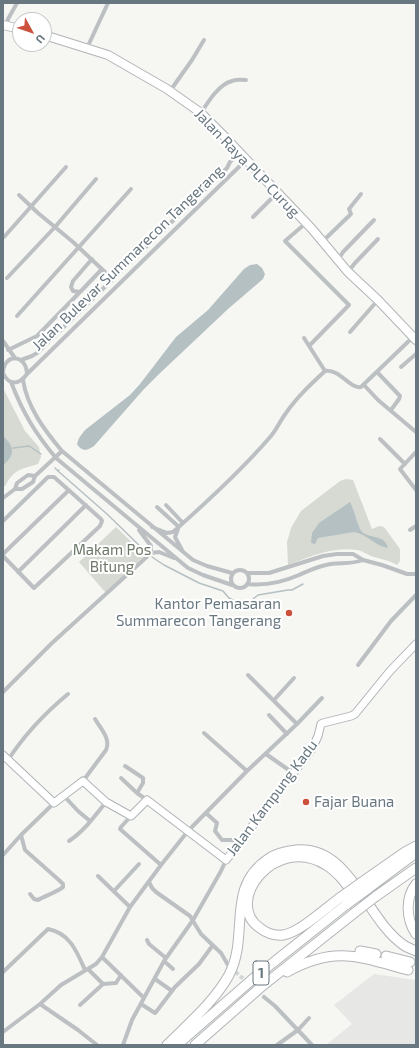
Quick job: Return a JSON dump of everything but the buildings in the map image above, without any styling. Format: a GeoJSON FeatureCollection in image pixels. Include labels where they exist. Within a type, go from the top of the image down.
{"type":"FeatureCollection","features":[{"type":"Feature","properties":{"kind":"highway"},"geometry":{"type":"LineString","coordinates":[[365,885],[405,852],[416,846]]}},
{"type":"Feature","properties":{"kind":"highway"},"geometry":{"type":"LineString","coordinates":[[167,1045],[207,1004],[229,974],[235,959],[239,942],[241,902],[244,888],[256,868],[270,857],[301,850],[319,853],[335,861],[349,876],[392,935],[405,946],[416,951]]}},
{"type":"Feature","properties":{"kind":"highway","name":"1"},"geometry":{"type":"LineString","coordinates":[[177,1045],[344,901],[365,885],[416,853]]}},
{"type":"Feature","properties":{"kind":"highway"},"geometry":{"type":"LineString","coordinates":[[344,901],[300,927],[283,935],[272,934],[264,931],[255,923],[249,913],[248,904],[250,891],[254,882],[274,863],[284,858],[299,856],[313,859],[326,865],[334,871],[388,938],[402,950],[411,963]]}},
{"type":"Feature","properties":{"kind":"highway","name":"1"},"geometry":{"type":"LineString","coordinates":[[195,1045],[262,987],[375,897],[416,868]]}},
{"type":"Feature","properties":{"kind":"highway"},"geometry":{"type":"LineString","coordinates":[[416,884],[409,898],[408,906],[411,923],[416,934]]}},
{"type":"Feature","properties":{"kind":"highway"},"geometry":{"type":"LineString","coordinates":[[262,987],[295,968],[311,961],[348,952],[359,951],[376,954]]}},
{"type":"Feature","properties":{"kind":"highway"},"geometry":{"type":"LineString","coordinates":[[335,955],[411,963]]}},
{"type":"Feature","properties":{"kind":"highway"},"geometry":{"type":"LineString","coordinates":[[386,956],[411,963]]}},
{"type":"Feature","properties":{"kind":"main road","name":"Jalan Raya PLP Curug"},"geometry":{"type":"LineString","coordinates":[[52,38],[108,55],[138,71],[201,113],[240,152],[306,223],[348,272],[415,338]]}},
{"type":"Feature","properties":{"kind":"street"},"geometry":{"type":"LineString","coordinates":[[5,25],[18,3]]}},
{"type":"Feature","properties":{"kind":"street"},"geometry":{"type":"LineString","coordinates":[[87,49],[108,3]]}},
{"type":"Feature","properties":{"kind":"street"},"geometry":{"type":"LineString","coordinates":[[170,91],[204,40]]}},
{"type":"Feature","properties":{"kind":"street"},"geometry":{"type":"LineString","coordinates":[[201,113],[206,105],[227,83],[234,80],[246,80]]}},
{"type":"Feature","properties":{"kind":"street","name":"Jalan Bulevar Summarecon Tangerang"},"geometry":{"type":"LineString","coordinates":[[21,360],[38,353],[72,318],[227,168],[230,162],[240,152]]}},
{"type":"Feature","properties":{"kind":"street","name":"Jalan Bulevar Summarecon Tangerang"},"geometry":{"type":"LineString","coordinates":[[246,160],[27,374],[23,380],[24,390],[38,418],[62,452],[193,560],[206,566],[232,573],[238,570],[243,570],[247,573],[269,573],[323,556],[353,554],[363,560],[407,574],[416,574]]}},
{"type":"Feature","properties":{"kind":"street"},"geometry":{"type":"LineString","coordinates":[[4,237],[66,167]]}},
{"type":"Feature","properties":{"kind":"street"},"geometry":{"type":"LineString","coordinates":[[227,168],[232,173]]}},
{"type":"Feature","properties":{"kind":"street"},"geometry":{"type":"LineString","coordinates":[[7,278],[55,227],[96,179]]}},
{"type":"Feature","properties":{"kind":"street"},"geometry":{"type":"LineString","coordinates":[[17,316],[131,189]]}},
{"type":"Feature","properties":{"kind":"street"},"geometry":{"type":"LineString","coordinates":[[322,242],[351,214],[349,208],[361,194]]}},
{"type":"Feature","properties":{"kind":"street"},"geometry":{"type":"LineString","coordinates":[[253,216],[274,196],[279,195]]}},
{"type":"Feature","properties":{"kind":"street"},"geometry":{"type":"LineString","coordinates":[[8,350],[37,336],[103,270],[79,247],[18,196]]}},
{"type":"Feature","properties":{"kind":"street"},"geometry":{"type":"LineString","coordinates":[[338,260],[343,252],[374,220]]}},
{"type":"Feature","properties":{"kind":"street"},"geometry":{"type":"LineString","coordinates":[[306,223],[285,241],[349,305],[309,346]]}},
{"type":"Feature","properties":{"kind":"street"},"geometry":{"type":"LineString","coordinates":[[348,272],[378,239]]}},
{"type":"Feature","properties":{"kind":"street"},"geometry":{"type":"LineString","coordinates":[[150,243],[155,248]]}},
{"type":"Feature","properties":{"kind":"street"},"geometry":{"type":"LineString","coordinates":[[80,292],[73,291],[71,284],[92,259]]}},
{"type":"Feature","properties":{"kind":"street"},"geometry":{"type":"LineString","coordinates":[[350,332],[378,300]]}},
{"type":"Feature","properties":{"kind":"street"},"geometry":{"type":"LineString","coordinates":[[72,318],[78,324]]}},
{"type":"Feature","properties":{"kind":"street"},"geometry":{"type":"LineString","coordinates":[[304,338],[325,371]]}},
{"type":"Feature","properties":{"kind":"street"},"geometry":{"type":"LineString","coordinates":[[152,527],[167,533],[173,532],[179,527],[233,477],[275,431],[285,414],[301,394],[325,371],[331,370],[338,373],[357,387],[364,385],[376,372],[415,338]]}},
{"type":"Feature","properties":{"kind":"street","name":"Jalan Bulevar Summarecon Tangerang"},"geometry":{"type":"LineString","coordinates":[[3,341],[15,358],[21,360],[26,366],[27,374]]}},
{"type":"Feature","properties":{"kind":"street"},"geometry":{"type":"LineString","coordinates":[[401,367],[416,354]]}},
{"type":"Feature","properties":{"kind":"street","name":"Jalan Bulevar Summarecon Tangerang"},"geometry":{"type":"LineString","coordinates":[[15,358],[8,360],[4,364],[3,373],[6,379],[11,382],[20,404],[39,438],[56,458],[188,568],[232,585],[236,588],[241,588],[247,584],[254,585],[278,582],[325,565],[354,563],[363,560]]}},
{"type":"Feature","properties":{"kind":"street"},"geometry":{"type":"LineString","coordinates":[[376,372],[400,396],[399,400],[391,410]]}},
{"type":"Feature","properties":{"kind":"street"},"geometry":{"type":"LineString","coordinates":[[11,382],[17,383],[23,380]]}},
{"type":"Feature","properties":{"kind":"street"},"geometry":{"type":"LineString","coordinates":[[364,385],[416,432]]}},
{"type":"Feature","properties":{"kind":"street"},"geometry":{"type":"LineString","coordinates":[[380,439],[405,464]]}},
{"type":"Feature","properties":{"kind":"street"},"geometry":{"type":"LineString","coordinates":[[15,489],[22,489],[33,482],[35,476],[62,452]]}},
{"type":"Feature","properties":{"kind":"street"},"geometry":{"type":"LineString","coordinates":[[416,452],[400,468],[416,490]]}},
{"type":"Feature","properties":{"kind":"street"},"geometry":{"type":"LineString","coordinates":[[3,498],[15,489],[17,483],[28,475],[35,476]]}},
{"type":"Feature","properties":{"kind":"street"},"geometry":{"type":"LineString","coordinates":[[3,521],[48,477],[51,476],[54,477],[69,490],[86,505],[101,519],[100,526],[34,588],[3,555],[69,490]]}},
{"type":"Feature","properties":{"kind":"street"},"geometry":{"type":"LineString","coordinates":[[18,572],[86,505]]}},
{"type":"Feature","properties":{"kind":"street"},"geometry":{"type":"LineString","coordinates":[[166,505],[183,523]]}},
{"type":"Feature","properties":{"kind":"street"},"geometry":{"type":"LineString","coordinates":[[157,507],[179,527]]}},
{"type":"Feature","properties":{"kind":"street"},"geometry":{"type":"LineString","coordinates":[[134,523],[151,546],[151,553]]}},
{"type":"Feature","properties":{"kind":"street"},"geometry":{"type":"LineString","coordinates":[[410,530],[416,526]]}},
{"type":"Feature","properties":{"kind":"street"},"geometry":{"type":"LineString","coordinates":[[179,527],[175,537],[185,553]]}},
{"type":"Feature","properties":{"kind":"street"},"geometry":{"type":"LineString","coordinates":[[3,692],[52,643],[151,553],[159,552],[178,560]]}},
{"type":"Feature","properties":{"kind":"street"},"geometry":{"type":"LineString","coordinates":[[232,573],[230,578],[232,585]]}},
{"type":"Feature","properties":{"kind":"street"},"geometry":{"type":"LineString","coordinates":[[247,573],[249,577],[247,584]]}},
{"type":"Feature","properties":{"kind":"street"},"geometry":{"type":"LineString","coordinates":[[358,665],[391,621],[416,595]]}},
{"type":"Feature","properties":{"kind":"street","name":"Jalan Kampung Kadu"},"geometry":{"type":"LineString","coordinates":[[123,1045],[132,1020],[165,959],[193,920],[211,887],[222,871],[226,860],[312,749],[322,724],[355,714],[390,671],[416,644]]}},
{"type":"Feature","properties":{"kind":"street"},"geometry":{"type":"LineString","coordinates":[[248,675],[297,724]]}},
{"type":"Feature","properties":{"kind":"street"},"geometry":{"type":"LineString","coordinates":[[274,700],[294,678]]}},
{"type":"Feature","properties":{"kind":"street"},"geometry":{"type":"LineString","coordinates":[[54,803],[6,757],[29,730],[68,694]]}},
{"type":"Feature","properties":{"kind":"street"},"geometry":{"type":"LineString","coordinates":[[3,1031],[40,1004],[61,985],[96,964],[102,958],[130,907],[161,864],[188,831],[322,698]]}},
{"type":"Feature","properties":{"kind":"street"},"geometry":{"type":"LineString","coordinates":[[269,715],[287,734]]}},
{"type":"Feature","properties":{"kind":"street"},"geometry":{"type":"LineString","coordinates":[[3,855],[54,803],[83,781],[106,750],[108,746],[105,734],[95,719]]}},
{"type":"Feature","properties":{"kind":"street"},"geometry":{"type":"LineString","coordinates":[[204,733],[247,771]]}},
{"type":"Feature","properties":{"kind":"street"},"geometry":{"type":"LineString","coordinates":[[266,754],[293,773]]}},
{"type":"Feature","properties":{"kind":"street"},"geometry":{"type":"LineString","coordinates":[[124,766],[143,778],[143,783],[137,793]]}},
{"type":"Feature","properties":{"kind":"street"},"geometry":{"type":"LineString","coordinates":[[121,778],[137,793],[226,860]]}},
{"type":"Feature","properties":{"kind":"street"},"geometry":{"type":"LineString","coordinates":[[83,781],[106,802],[131,816]]}},
{"type":"Feature","properties":{"kind":"street"},"geometry":{"type":"LineString","coordinates":[[64,796],[90,821]]}},
{"type":"Feature","properties":{"kind":"street"},"geometry":{"type":"LineString","coordinates":[[147,800],[120,827],[120,829],[161,864]]}},
{"type":"Feature","properties":{"kind":"street"},"geometry":{"type":"LineString","coordinates":[[69,841],[75,837],[106,802]]}},
{"type":"Feature","properties":{"kind":"street"},"geometry":{"type":"LineString","coordinates":[[206,813],[217,823],[215,832],[222,840],[232,840],[238,843]]}},
{"type":"Feature","properties":{"kind":"street"},"geometry":{"type":"LineString","coordinates":[[21,835],[25,850],[60,881],[63,886],[61,889],[38,900],[34,899],[30,894]]}},
{"type":"Feature","properties":{"kind":"street"},"geometry":{"type":"LineString","coordinates":[[114,891],[139,864]]}},
{"type":"Feature","properties":{"kind":"street"},"geometry":{"type":"LineString","coordinates":[[98,876],[130,907]]}},
{"type":"Feature","properties":{"kind":"street"},"geometry":{"type":"LineString","coordinates":[[149,882],[156,892],[190,916],[201,934],[221,953],[228,966]]}},
{"type":"Feature","properties":{"kind":"street"},"geometry":{"type":"LineString","coordinates":[[3,972],[48,929],[59,932],[71,942],[86,970],[103,984],[114,984],[121,975]]}},
{"type":"Feature","properties":{"kind":"street"},"geometry":{"type":"LineString","coordinates":[[147,940],[149,944],[174,969]]}},
{"type":"Feature","properties":{"kind":"street"},"geometry":{"type":"LineString","coordinates":[[141,1004],[155,1013],[172,991],[196,967],[213,945]]}},
{"type":"Feature","properties":{"kind":"street"},"geometry":{"type":"LineString","coordinates":[[102,958],[144,998]]}},
{"type":"Feature","properties":{"kind":"street"},"geometry":{"type":"LineString","coordinates":[[155,979],[172,991]]}},
{"type":"Feature","properties":{"kind":"street"},"geometry":{"type":"LineString","coordinates":[[80,1005],[103,984]]}},
{"type":"Feature","properties":{"kind":"street"},"geometry":{"type":"LineString","coordinates":[[264,997],[275,1006],[312,1045]]}},
{"type":"Feature","properties":{"kind":"street"},"geometry":{"type":"LineString","coordinates":[[40,1004],[97,1045]]}},
{"type":"Feature","properties":{"kind":"street"},"geometry":{"type":"LineString","coordinates":[[277,1045],[298,1030],[309,1018]]}},
{"type":"Feature","properties":{"kind":"shaded area"},"geometry":{"type":"Polygon","coordinates":[[[257,264],[262,268],[265,274],[263,279],[228,309],[158,375],[94,446],[85,450],[79,447],[77,444],[79,438],[85,430],[130,395],[176,337],[208,310],[244,269],[250,265],[257,264]]]}},
{"type":"Feature","properties":{"kind":"shaded area"},"geometry":{"type":"Polygon","coordinates":[[[3,436],[11,447],[12,454],[3,465],[3,436]]]}},
{"type":"Feature","properties":{"kind":"shaded area"},"geometry":{"type":"Polygon","coordinates":[[[350,502],[362,532],[381,539],[388,548],[379,545],[359,533],[354,532],[318,538],[315,544],[311,543],[312,533],[319,523],[350,502]]]}},
{"type":"Feature","properties":{"kind":"shaded area"},"geometry":{"type":"Polygon","coordinates":[[[374,974],[416,980],[416,1045],[326,1045],[352,1024],[334,1005],[374,974]]]}},
{"type":"Feature","properties":{"kind":"green space"},"geometry":{"type":"Polygon","coordinates":[[[3,388],[25,431],[39,447],[41,457],[38,464],[16,472],[3,488],[3,388]]]}},
{"type":"Feature","properties":{"kind":"green space"},"geometry":{"type":"Polygon","coordinates":[[[346,479],[353,480],[372,529],[379,526],[384,527],[400,549],[400,561],[397,565],[359,551],[348,549],[321,553],[288,565],[287,542],[291,528],[301,511],[340,481],[346,479]]]}},
{"type":"Feature","properties":{"kind":"green space","name":"Makam Pos Bitung"},"geometry":{"type":"Polygon","coordinates":[[[116,527],[145,555],[106,593],[79,562],[116,527]]]}},
{"type":"Feature","properties":{"kind":"waterway"},"geometry":{"type":"LineString","coordinates":[[13,448],[29,446],[41,454]]}},
{"type":"Feature","properties":{"kind":"waterway"},"geometry":{"type":"LineString","coordinates":[[55,468],[58,471],[59,470]]}},
{"type":"Feature","properties":{"kind":"waterway"},"geometry":{"type":"LineString","coordinates":[[58,471],[107,514],[147,553]]}},
{"type":"Feature","properties":{"kind":"waterway"},"geometry":{"type":"LineString","coordinates":[[152,557],[199,583],[223,591],[229,598],[237,602]]}},
{"type":"Feature","properties":{"kind":"waterway"},"geometry":{"type":"LineString","coordinates":[[252,600],[258,595],[292,590],[303,584]]}},
{"type":"Feature","properties":{"kind":"tunnel"},"geometry":{"type":"LineString","coordinates":[[231,968],[264,997]]}},
{"type":"Feature","properties":{"kind":"place","name":"Kantor Pemasaran Summarecon Tangerang"},"geometry":{"type":"Point","coordinates":[289,613]}},
{"type":"Feature","properties":{"kind":"place","name":"Fajar Buana"},"geometry":{"type":"Point","coordinates":[306,802]}}]}
